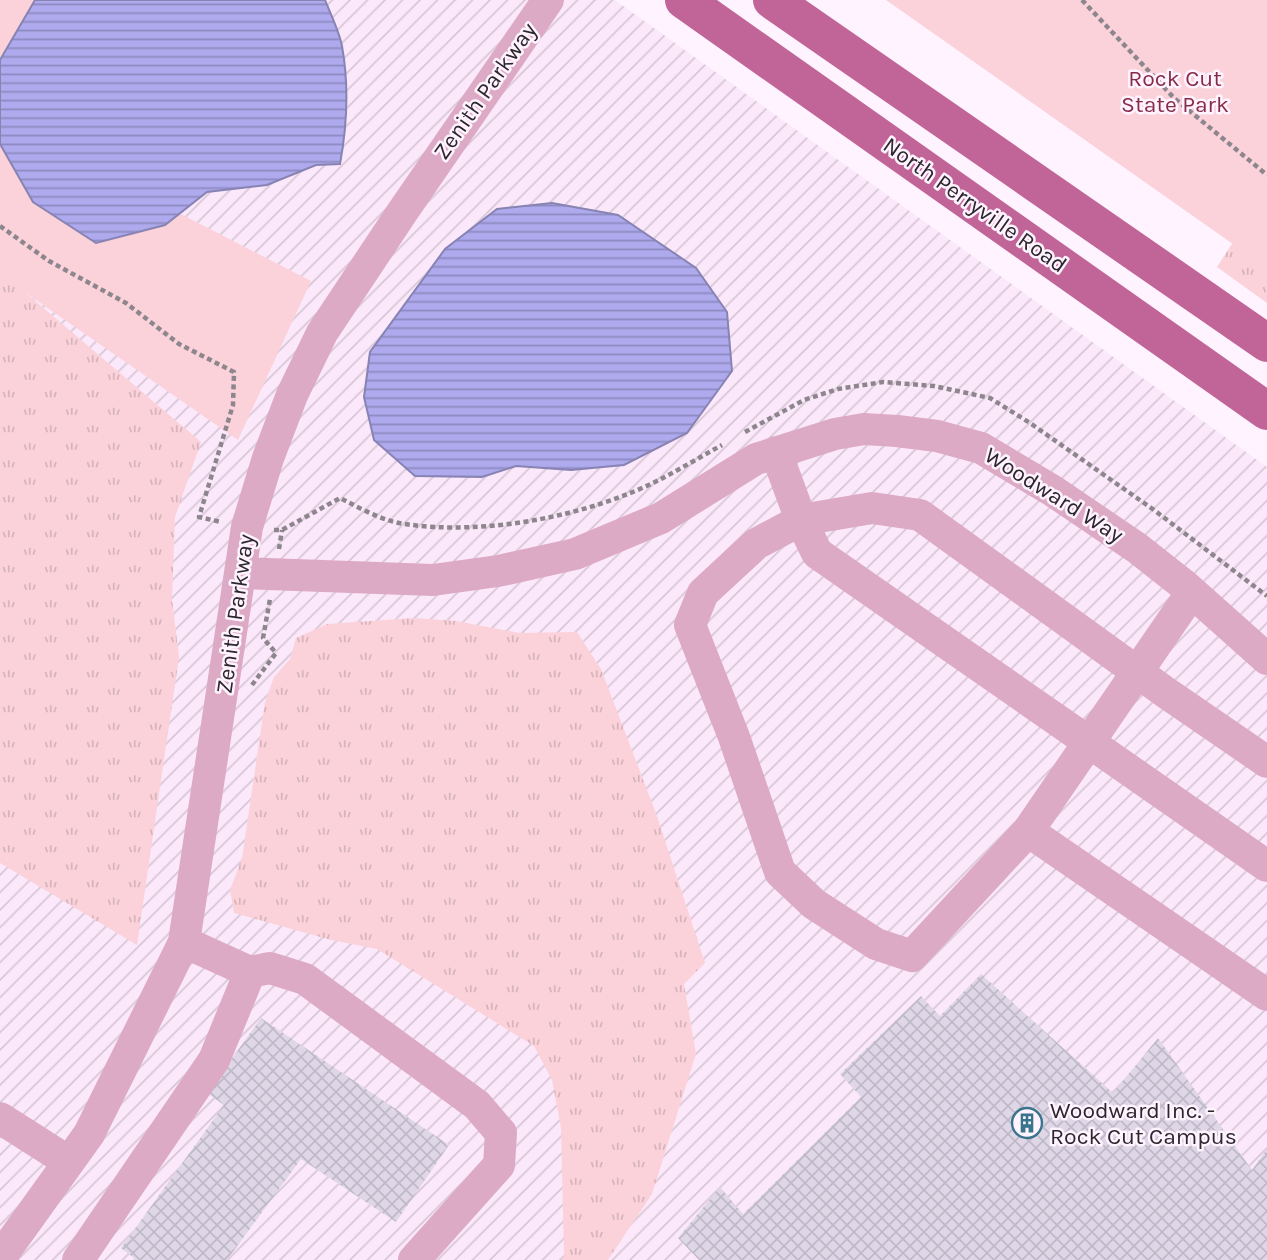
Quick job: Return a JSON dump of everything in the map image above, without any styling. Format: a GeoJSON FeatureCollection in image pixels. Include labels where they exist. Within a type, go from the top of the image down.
{"type":"FeatureCollection","features":[{"type":"Feature","properties":{"kind":"main road","name":"North Perryville Road"},"geometry":{"type":"LineString","coordinates":[[684,0],[1267,411]]}},
{"type":"Feature","properties":{"kind":"main road"},"geometry":{"type":"LineString","coordinates":[[772,0],[1267,344]]}},
{"type":"Feature","properties":{"kind":"lane","name":"Zenith Parkway"},"geometry":{"type":"LineString","coordinates":[[0,1258],[89,1134],[184,942],[247,527],[287,408],[322,333],[402,211],[548,0]]}},
{"type":"Feature","properties":{"kind":"lane","name":"Woodward Way"},"geometry":{"type":"LineString","coordinates":[[241,573],[433,580],[498,571],[575,554],[661,518],[756,459],[864,429],[937,436],[981,448],[1095,518],[1192,592],[1267,659]]}},
{"type":"Feature","properties":{"kind":"lane"},"geometry":{"type":"LineString","coordinates":[[776,452],[801,520],[817,553],[1267,866]]}},
{"type":"Feature","properties":{"kind":"lane"},"geometry":{"type":"LineString","coordinates":[[1192,592],[1138,673],[1028,831],[912,956],[876,944],[814,904],[780,872],[734,737],[690,625],[703,593],[756,544],[801,520],[872,508],[920,515],[1138,673],[1267,762]]}},
{"type":"Feature","properties":{"kind":"lane"},"geometry":{"type":"LineString","coordinates":[[1028,831],[1267,995]]}},
{"type":"Feature","properties":{"kind":"lane"},"geometry":{"type":"LineString","coordinates":[[184,942],[250,972],[270,968],[305,979],[477,1105],[501,1133],[499,1165],[414,1260]]}},
{"type":"Feature","properties":{"kind":"lane"},"geometry":{"type":"LineString","coordinates":[[78,1260],[214,1060],[250,972]]}},
{"type":"Feature","properties":{"kind":"lane"},"geometry":{"type":"LineString","coordinates":[[0,1118],[69,1162]]}},
{"type":"Feature","properties":{"kind":"path"},"geometry":{"type":"LineString","coordinates":[[1082,0],[1174,98],[1267,175]]}},
{"type":"Feature","properties":{"kind":"path"},"geometry":{"type":"LineString","coordinates":[[0,226],[49,261],[126,303],[179,344],[234,372],[233,405],[199,517],[247,527],[282,530],[340,498],[369,513],[403,524],[488,527],[541,519],[615,498],[659,480],[729,440]]}},
{"type":"Feature","properties":{"kind":"path"},"geometry":{"type":"LineString","coordinates":[[741,434],[804,400],[849,387],[883,382],[933,386],[990,398],[1154,510],[1267,596]]}},
{"type":"Feature","properties":{"kind":"shaded area"},"geometry":{"type":"Polygon","coordinates":[[[35,0],[325,0],[341,40],[346,76],[346,120],[340,164],[316,165],[267,185],[207,192],[165,225],[96,243],[33,202],[0,144],[0,60],[35,0]]]}},
{"type":"Feature","properties":{"kind":"shaded area"},"geometry":{"type":"Polygon","coordinates":[[[41,0],[615,0],[1267,467],[1267,1260],[0,1260],[0,65],[41,0]]]}},
{"type":"Feature","properties":{"kind":"shaded area"},"geometry":{"type":"Polygon","coordinates":[[[552,203],[618,215],[696,268],[727,312],[732,371],[687,433],[624,465],[571,470],[516,466],[482,477],[415,476],[374,440],[364,397],[370,352],[445,249],[497,209],[552,203]]]}},
{"type":"Feature","properties":{"kind":"green space"},"geometry":{"type":"Polygon","coordinates":[[[0,0],[41,0],[0,64],[0,0]]]}},
{"type":"Feature","properties":{"kind":"green space","name":"Rock Cut State Park"},"geometry":{"type":"Polygon","coordinates":[[[886,0],[1267,0],[1267,268],[886,0]]]}},
{"type":"Feature","properties":{"kind":"green space"},"geometry":{"type":"Polygon","coordinates":[[[0,121],[311,281],[238,440],[0,275],[0,121]]]}},
{"type":"Feature","properties":{"kind":"green space"},"geometry":{"type":"Polygon","coordinates":[[[1267,190],[1267,303],[1217,267],[1267,190]]]}},
{"type":"Feature","properties":{"kind":"green space"},"geometry":{"type":"Polygon","coordinates":[[[0,271],[201,442],[175,517],[172,599],[179,657],[137,945],[0,863],[0,271]]]}},
{"type":"Feature","properties":{"kind":"green space"},"geometry":{"type":"Polygon","coordinates":[[[414,618],[456,621],[520,633],[577,632],[601,669],[657,816],[705,963],[684,984],[696,1054],[652,1194],[608,1260],[562,1260],[561,1128],[552,1080],[534,1046],[377,949],[331,940],[234,913],[230,890],[242,858],[265,702],[274,677],[290,659],[296,638],[327,624],[414,618]]]}},
{"type":"Feature","properties":{"kind":"building","name":"Woodward Inc. - Rock Cut Campus"},"geometry":{"type":"Polygon","coordinates":[[[981,974],[1113,1093],[1158,1038],[1252,1170],[1267,1149],[1267,1260],[699,1260],[678,1238],[720,1187],[743,1214],[861,1097],[840,1074],[921,996],[940,1016],[981,974]]]}},
{"type":"Feature","properties":{"kind":"building"},"geometry":{"type":"Polygon","coordinates":[[[261,1018],[449,1145],[396,1222],[301,1159],[227,1260],[133,1260],[134,1258],[121,1248],[224,1105],[207,1093],[261,1018]]]}},
{"type":"Feature","properties":{"kind":"place","name":"Woodward Inc. - Rock Cut Campus"},"geometry":{"type":"Point","coordinates":[1027,1123]}}]}
